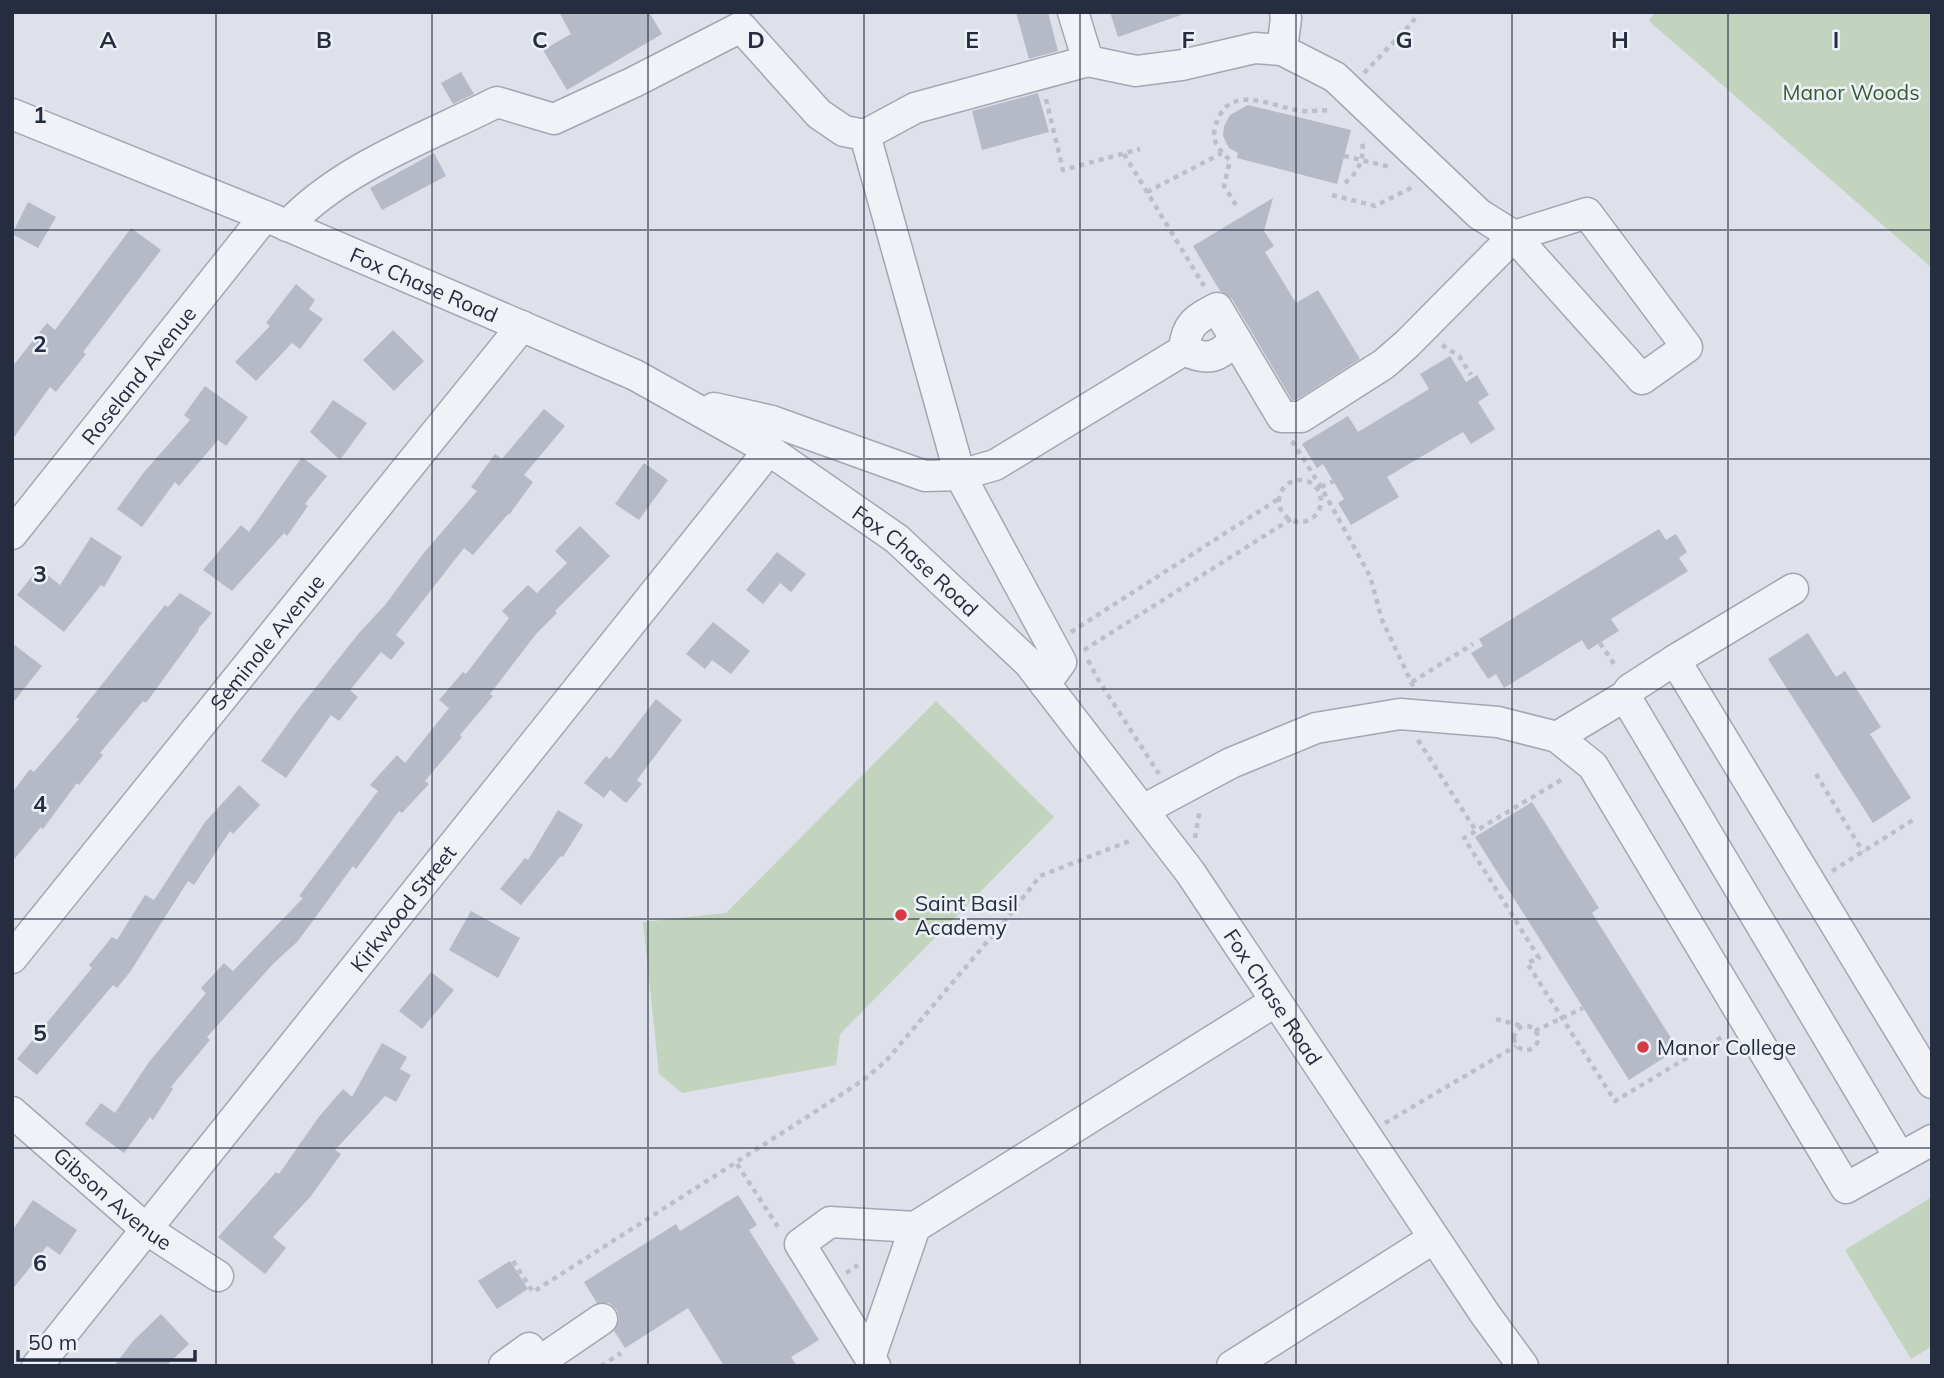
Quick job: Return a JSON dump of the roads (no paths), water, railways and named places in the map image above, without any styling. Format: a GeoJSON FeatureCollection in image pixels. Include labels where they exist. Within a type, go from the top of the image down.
{"type":"FeatureCollection","features":[{"type":"Feature","properties":{"kind":"street"},"geometry":{"type":"LineString","coordinates":[[1073,12],[1088,61]]}},
{"type":"Feature","properties":{"kind":"street"},"geometry":{"type":"LineString","coordinates":[[1282,50],[1285,12]]}},
{"type":"Feature","properties":{"kind":"street"},"geometry":{"type":"LineString","coordinates":[[742,17],[819,114],[844,131],[865,135],[915,108],[1088,61],[1136,71],[1182,65],[1255,48],[1282,50],[1335,77],[1342,100],[1438,175],[1479,214],[1514,236],[1642,379],[1687,347],[1587,213],[1514,236],[1384,364],[1301,417],[1282,417],[1217,308],[1196,319],[1185,335],[1184,350]]}},
{"type":"Feature","properties":{"kind":"street","name":"Roseland Avenue"},"geometry":{"type":"LineString","coordinates":[[12,534],[276,221],[307,205],[373,163],[497,102],[554,118],[742,17]]}},
{"type":"Feature","properties":{"kind":"street","name":"Fox Chase Road"},"geometry":{"type":"LineString","coordinates":[[12,114],[276,221],[635,375],[769,450],[897,539],[1029,663],[1143,823],[1190,872],[1485,1314],[1523,1366]]}},
{"type":"Feature","properties":{"kind":"street"},"geometry":{"type":"LineString","coordinates":[[865,135],[960,475],[1061,662],[1045,684]]}},
{"type":"Feature","properties":{"kind":"street","name":"Seminole Avenue"},"geometry":{"type":"LineString","coordinates":[[12,958],[522,326]]}},
{"type":"Feature","properties":{"kind":"street"},"geometry":{"type":"LineString","coordinates":[[1184,350],[1198,357],[1218,356],[1236,340]]}},
{"type":"Feature","properties":{"kind":"street"},"geometry":{"type":"LineString","coordinates":[[681,401],[772,422],[925,476],[960,475],[995,465],[1184,350]]}},
{"type":"Feature","properties":{"kind":"street","name":"Kirkwood Street"},"geometry":{"type":"LineString","coordinates":[[37,1366],[769,450]]}},
{"type":"Feature","properties":{"kind":"street"},"geometry":{"type":"LineString","coordinates":[[1557,737],[1625,696],[1630,688],[1793,589]]}},
{"type":"Feature","properties":{"kind":"street"},"geometry":{"type":"LineString","coordinates":[[1675,660],[1932,1083]]}},
{"type":"Feature","properties":{"kind":"street"},"geometry":{"type":"LineString","coordinates":[[1625,696],[1900,1158]]}},
{"type":"Feature","properties":{"kind":"street"},"geometry":{"type":"LineString","coordinates":[[1143,823],[1231,763],[1316,728],[1413,714],[1498,722],[1557,737],[1593,766],[1846,1188],[1932,1140]]}},
{"type":"Feature","properties":{"kind":"street"},"geometry":{"type":"LineString","coordinates":[[873,1362],[800,1244],[830,1222],[915,1227],[1276,1001]]}},
{"type":"Feature","properties":{"kind":"street","name":"Gibson Avenue"},"geometry":{"type":"LineString","coordinates":[[12,1112],[146,1229],[218,1276]]}},
{"type":"Feature","properties":{"kind":"street"},"geometry":{"type":"LineString","coordinates":[[873,1362],[915,1227]]}},
{"type":"Feature","properties":{"kind":"street"},"geometry":{"type":"LineString","coordinates":[[1232,1366],[1434,1238]]}},
{"type":"Feature","properties":{"kind":"street"},"geometry":{"type":"LineString","coordinates":[[504,1366],[529,1348],[540,1364],[602,1319]]}},
{"type":"Feature","properties":{"kind":"place","name":"Saint Basil Academy"},"geometry":{"type":"Point","coordinates":[901,915]}},
{"type":"Feature","properties":{"kind":"place","name":"Manor College"},"geometry":{"type":"Point","coordinates":[1643,1047]}},
{"type":"Feature","properties":{"kind":"park label","name":"Manor Woods"},"geometry":{"type":"Point","coordinates":[1851,92]}}]}
